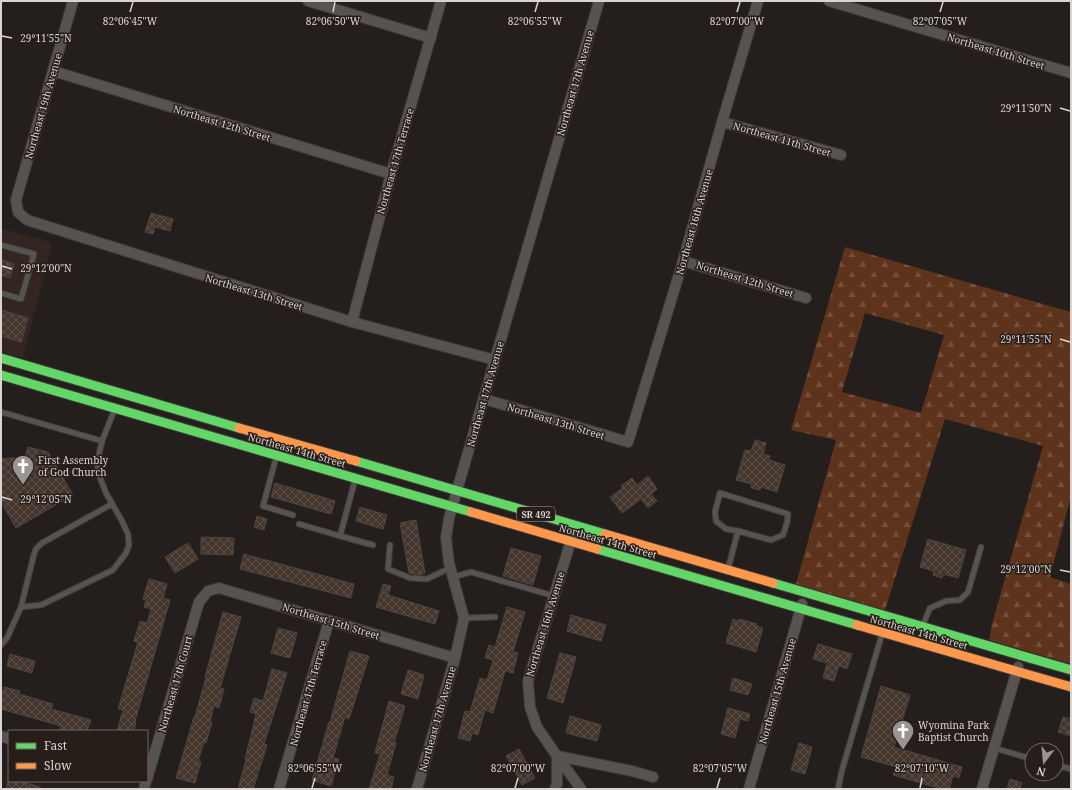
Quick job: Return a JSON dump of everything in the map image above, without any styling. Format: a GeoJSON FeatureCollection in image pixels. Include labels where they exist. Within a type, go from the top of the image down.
{"type":"FeatureCollection","features":[{"type":"Feature","properties":{"kind":"main road","name":"Northeast 14th Street"},"geometry":{"type":"LineString","coordinates":[[1,358],[277,456],[1071,687]]}},
{"type":"Feature","properties":{"kind":"main road","name":"Northeast 14th Street"},"geometry":{"type":"LineString","coordinates":[[1,375],[117,400],[457,491],[1071,670]]}},
{"type":"Feature","properties":{"kind":"street","name":"Northeast 19th Avenue"},"geometry":{"type":"LineString","coordinates":[[18,212],[16,200],[72,1]]}},
{"type":"Feature","properties":{"kind":"street"},"geometry":{"type":"LineString","coordinates":[[308,1],[431,38]]}},
{"type":"Feature","properties":{"kind":"street","name":"Northeast 17th Terrace"},"geometry":{"type":"LineString","coordinates":[[352,322],[391,174],[441,1]]}},
{"type":"Feature","properties":{"kind":"street","name":"Northeast 17th Avenue"},"geometry":{"type":"LineString","coordinates":[[417,789],[455,658],[464,618],[451,572],[446,538],[452,507],[599,1]]}},
{"type":"Feature","properties":{"kind":"street","name":"Northeast 16th Avenue"},"geometry":{"type":"LineString","coordinates":[[628,442],[683,261],[758,1]]}},
{"type":"Feature","properties":{"kind":"street","name":"Northeast 10th Street"},"geometry":{"type":"LineString","coordinates":[[829,1],[1071,73]]}},
{"type":"Feature","properties":{"kind":"street","name":"Northeast 12th Street"},"geometry":{"type":"LineString","coordinates":[[53,71],[391,174]]}},
{"type":"Feature","properties":{"kind":"street","name":"Northeast 11th Street"},"geometry":{"type":"LineString","coordinates":[[722,122],[841,155]]}},
{"type":"Feature","properties":{"kind":"street","name":"Northeast 13th Street"},"geometry":{"type":"LineString","coordinates":[[18,212],[27,220],[352,322],[495,360]]}},
{"type":"Feature","properties":{"kind":"street","name":"Northeast 12th Street"},"geometry":{"type":"LineString","coordinates":[[683,261],[806,298]]}},
{"type":"Feature","properties":{"kind":"street","name":"Northeast 13th Street"},"geometry":{"type":"LineString","coordinates":[[484,399],[628,442]]}},
{"type":"Feature","properties":{"kind":"street","name":"Northeast 16th Avenue"},"geometry":{"type":"LineString","coordinates":[[575,525],[528,681],[530,707],[537,727],[581,789]]}},
{"type":"Feature","properties":{"kind":"street","name":"Northeast 15th Street"},"geometry":{"type":"LineString","coordinates":[[208,591],[219,588],[455,658]]}},
{"type":"Feature","properties":{"kind":"street","name":"Northeast 17th Court"},"geometry":{"type":"LineString","coordinates":[[148,776],[199,602],[208,591]]}},
{"type":"Feature","properties":{"kind":"street","name":"Northeast 15th Avenue"},"geometry":{"type":"LineString","coordinates":[[749,789],[805,592]]}},
{"type":"Feature","properties":{"kind":"street","name":"Northeast 17th Terrace"},"geometry":{"type":"LineString","coordinates":[[279,789],[329,620]]}},
{"type":"Feature","properties":{"kind":"street"},"geometry":{"type":"LineString","coordinates":[[982,789],[1022,655]]}},
{"type":"Feature","properties":{"kind":"street"},"geometry":{"type":"LineString","coordinates":[[556,789],[557,756],[632,771],[653,777]]}},
{"type":"Feature","properties":{"kind":"lane"},"geometry":{"type":"LineString","coordinates":[[1,245],[34,254],[21,298],[1,293]]}},
{"type":"Feature","properties":{"kind":"lane"},"geometry":{"type":"LineString","coordinates":[[21,607],[41,605],[113,570],[126,553],[129,540],[122,521],[106,493],[98,475],[97,463],[102,441],[117,400]]}},
{"type":"Feature","properties":{"kind":"lane"},"geometry":{"type":"LineString","coordinates":[[1,412],[102,441]]}},
{"type":"Feature","properties":{"kind":"lane"},"geometry":{"type":"LineString","coordinates":[[277,456],[263,506],[293,515]]}},
{"type":"Feature","properties":{"kind":"lane"},"geometry":{"type":"LineString","coordinates":[[340,536],[356,479]]}},
{"type":"Feature","properties":{"kind":"lane"},"geometry":{"type":"LineString","coordinates":[[720,493],[788,514],[783,535],[771,540],[738,531],[726,529],[716,521],[715,512],[720,493]]}},
{"type":"Feature","properties":{"kind":"lane"},"geometry":{"type":"LineString","coordinates":[[1,645],[7,638],[21,607],[34,554],[38,547],[42,543],[112,504]]}},
{"type":"Feature","properties":{"kind":"lane"},"geometry":{"type":"LineString","coordinates":[[299,524],[373,545]]}},
{"type":"Feature","properties":{"kind":"lane"},"geometry":{"type":"LineString","coordinates":[[728,570],[738,531]]}},
{"type":"Feature","properties":{"kind":"lane"},"geometry":{"type":"LineString","coordinates":[[390,545],[388,569],[410,578],[427,579],[451,572],[471,572],[554,596]]}},
{"type":"Feature","properties":{"kind":"lane"},"geometry":{"type":"LineString","coordinates":[[922,626],[930,608],[946,601],[960,600],[968,592],[980,547]]}},
{"type":"Feature","properties":{"kind":"lane"},"geometry":{"type":"LineString","coordinates":[[464,618],[495,617]]}},
{"type":"Feature","properties":{"kind":"lane"},"geometry":{"type":"LineString","coordinates":[[838,789],[842,770],[882,633]]}},
{"type":"Feature","properties":{"kind":"lane"},"geometry":{"type":"LineString","coordinates":[[994,748],[1024,757]]}},
{"type":"Feature","properties":{"kind":"shaded area"},"geometry":{"type":"Polygon","coordinates":[[[1,228],[52,243],[23,358],[1,352],[1,228]]]}},
{"type":"Feature","properties":{"kind":"green space"},"geometry":{"type":"Polygon","coordinates":[[[845,247],[1071,312],[1071,496],[1050,577],[1071,584],[1071,664],[989,640],[992,624],[1043,446],[945,419],[885,610],[796,584],[836,440],[791,430],[845,247]],[[865,313],[842,392],[921,413],[944,335],[865,313]]]}},
{"type":"Feature","properties":{"kind":"building"},"geometry":{"type":"Polygon","coordinates":[[[151,213],[173,219],[170,231],[155,227],[153,234],[145,232],[151,213]]]}},
{"type":"Feature","properties":{"kind":"building"},"geometry":{"type":"Polygon","coordinates":[[[1,260],[14,264],[10,278],[1,275],[1,260]]]}},
{"type":"Feature","properties":{"kind":"building"},"geometry":{"type":"Polygon","coordinates":[[[1,310],[28,318],[21,342],[1,336],[1,310]]]}},
{"type":"Feature","properties":{"kind":"building"},"geometry":{"type":"Polygon","coordinates":[[[755,440],[766,443],[763,454],[770,456],[769,460],[785,465],[777,492],[761,487],[760,490],[751,488],[752,484],[736,480],[745,450],[751,451],[755,440]]]}},
{"type":"Feature","properties":{"kind":"building"},"geometry":{"type":"Polygon","coordinates":[[[28,447],[48,452],[73,495],[16,528],[1,502],[1,459],[25,457],[28,447]]]}},
{"type":"Feature","properties":{"kind":"building"},"geometry":{"type":"Polygon","coordinates":[[[648,476],[657,489],[651,494],[657,501],[648,508],[641,499],[622,513],[610,497],[623,488],[621,486],[632,478],[637,485],[648,476]]]}},
{"type":"Feature","properties":{"kind":"building"},"geometry":{"type":"Polygon","coordinates":[[[275,483],[335,501],[331,514],[271,497],[275,483]]]}},
{"type":"Feature","properties":{"kind":"building"},"geometry":{"type":"Polygon","coordinates":[[[360,507],[387,515],[383,529],[356,521],[360,507]]]}},
{"type":"Feature","properties":{"kind":"building"},"geometry":{"type":"Polygon","coordinates":[[[257,516],[267,519],[264,530],[254,527],[257,516]]]}},
{"type":"Feature","properties":{"kind":"building"},"geometry":{"type":"Polygon","coordinates":[[[416,520],[425,573],[419,575],[409,573],[400,523],[416,520]]]}},
{"type":"Feature","properties":{"kind":"building"},"geometry":{"type":"Polygon","coordinates":[[[201,537],[234,538],[233,555],[201,554],[201,537]]]}},
{"type":"Feature","properties":{"kind":"building"},"geometry":{"type":"Polygon","coordinates":[[[928,539],[966,550],[958,578],[943,574],[942,578],[933,575],[934,571],[920,567],[928,539]]]}},
{"type":"Feature","properties":{"kind":"building"},"geometry":{"type":"Polygon","coordinates":[[[188,543],[198,559],[175,573],[165,557],[188,543]]]}},
{"type":"Feature","properties":{"kind":"building"},"geometry":{"type":"Polygon","coordinates":[[[511,548],[541,556],[533,585],[503,576],[511,548]]]}},
{"type":"Feature","properties":{"kind":"building"},"geometry":{"type":"Polygon","coordinates":[[[244,554],[354,584],[351,598],[240,569],[244,554]]]}},
{"type":"Feature","properties":{"kind":"building"},"geometry":{"type":"Polygon","coordinates":[[[149,579],[167,584],[163,598],[170,600],[135,721],[134,730],[117,730],[123,710],[118,709],[138,642],[134,641],[140,621],[147,623],[151,609],[144,607],[146,600],[143,599],[149,579]]]}},
{"type":"Feature","properties":{"kind":"building"},"geometry":{"type":"Polygon","coordinates":[[[383,584],[391,586],[388,595],[439,611],[435,624],[376,607],[383,584]]]}},
{"type":"Feature","properties":{"kind":"building"},"geometry":{"type":"Polygon","coordinates":[[[507,607],[525,612],[513,652],[518,653],[513,673],[505,671],[493,713],[485,710],[478,735],[472,733],[470,741],[458,738],[465,711],[470,712],[480,678],[487,680],[493,660],[485,658],[489,645],[495,647],[507,607]]]}},
{"type":"Feature","properties":{"kind":"building"},"geometry":{"type":"Polygon","coordinates":[[[223,612],[241,617],[220,688],[224,689],[219,708],[214,706],[210,722],[212,722],[206,743],[204,742],[198,761],[201,762],[195,783],[176,778],[195,717],[223,612]]]}},
{"type":"Feature","properties":{"kind":"building"},"geometry":{"type":"Polygon","coordinates":[[[571,615],[606,625],[601,641],[567,631],[571,615]]]}},
{"type":"Feature","properties":{"kind":"building"},"geometry":{"type":"Polygon","coordinates":[[[733,619],[739,621],[740,619],[757,624],[756,626],[763,628],[756,652],[726,643],[733,619]]]}},
{"type":"Feature","properties":{"kind":"building"},"geometry":{"type":"Polygon","coordinates":[[[278,628],[297,633],[290,658],[271,653],[278,628]]]}},
{"type":"Feature","properties":{"kind":"building"},"geometry":{"type":"Polygon","coordinates":[[[818,644],[852,654],[847,669],[839,666],[834,681],[823,678],[827,663],[813,659],[818,644]]]}},
{"type":"Feature","properties":{"kind":"building"},"geometry":{"type":"Polygon","coordinates":[[[350,651],[369,656],[349,719],[345,717],[333,758],[339,759],[331,786],[312,780],[350,651]]]}},
{"type":"Feature","properties":{"kind":"building"},"geometry":{"type":"Polygon","coordinates":[[[560,653],[576,657],[563,703],[547,698],[560,653]]]}},
{"type":"Feature","properties":{"kind":"building"},"geometry":{"type":"Polygon","coordinates":[[[10,654],[35,661],[32,673],[7,666],[10,654]]]}},
{"type":"Feature","properties":{"kind":"building"},"geometry":{"type":"Polygon","coordinates":[[[272,669],[287,673],[264,744],[267,745],[253,789],[238,789],[256,714],[250,712],[254,698],[263,701],[272,669]]]}},
{"type":"Feature","properties":{"kind":"building"},"geometry":{"type":"Polygon","coordinates":[[[408,670],[424,675],[418,699],[401,694],[408,670]]]}},
{"type":"Feature","properties":{"kind":"building"},"geometry":{"type":"Polygon","coordinates":[[[733,678],[752,684],[748,695],[730,690],[733,678]]]}},
{"type":"Feature","properties":{"kind":"building"},"geometry":{"type":"Polygon","coordinates":[[[881,686],[910,695],[894,747],[962,767],[959,778],[953,776],[949,789],[942,789],[893,775],[896,767],[861,757],[881,686]]]}},
{"type":"Feature","properties":{"kind":"building"},"geometry":{"type":"Polygon","coordinates":[[[4,687],[20,691],[19,694],[53,704],[51,709],[91,720],[87,730],[59,730],[61,726],[1,709],[1,691],[3,692],[4,687]]]}},
{"type":"Feature","properties":{"kind":"building"},"geometry":{"type":"Polygon","coordinates":[[[389,701],[405,706],[394,743],[396,743],[387,775],[394,777],[391,789],[369,789],[380,754],[375,753],[389,701]]]}},
{"type":"Feature","properties":{"kind":"building"},"geometry":{"type":"Polygon","coordinates":[[[728,708],[750,714],[748,721],[740,719],[735,738],[721,734],[728,708]]]}},
{"type":"Feature","properties":{"kind":"building"},"geometry":{"type":"Polygon","coordinates":[[[570,716],[601,725],[597,741],[566,733],[570,716]]]}},
{"type":"Feature","properties":{"kind":"building"},"geometry":{"type":"Polygon","coordinates":[[[1063,717],[1071,719],[1071,736],[1058,732],[1063,717]]]}},
{"type":"Feature","properties":{"kind":"building"},"geometry":{"type":"Polygon","coordinates":[[[799,743],[812,747],[805,774],[791,770],[799,743]]]}},
{"type":"Feature","properties":{"kind":"building"},"geometry":{"type":"Polygon","coordinates":[[[519,749],[535,778],[522,785],[506,756],[519,749]]]}},
{"type":"Feature","properties":{"kind":"building"},"geometry":{"type":"Polygon","coordinates":[[[1010,779],[1022,783],[1020,789],[1007,789],[1010,779]]]}},
{"type":"Feature","properties":{"kind":"building"},"geometry":{"type":"Polygon","coordinates":[[[8,781],[23,782],[40,787],[40,789],[6,789],[8,781]]]}},
{"type":"Feature","properties":{"kind":"traffic: fast"},"geometry":{"type":"LineString","coordinates":[[1,358],[239,428]]}},
{"type":"Feature","properties":{"kind":"traffic: fast"},"geometry":{"type":"LineString","coordinates":[[1,375],[471,512]]}},
{"type":"Feature","properties":{"kind":"traffic: fast"},"geometry":{"type":"LineString","coordinates":[[356,461],[605,534]]}},
{"type":"Feature","properties":{"kind":"traffic: fast"},"geometry":{"type":"LineString","coordinates":[[597,549],[857,625]]}},
{"type":"Feature","properties":{"kind":"traffic: fast"},"geometry":{"type":"LineString","coordinates":[[773,583],[1071,670]]}},
{"type":"Feature","properties":{"kind":"traffic: slow"},"geometry":{"type":"LineString","coordinates":[[239,428],[356,461]]}},
{"type":"Feature","properties":{"kind":"traffic: slow"},"geometry":{"type":"LineString","coordinates":[[471,512],[597,549]]}},
{"type":"Feature","properties":{"kind":"traffic: slow"},"geometry":{"type":"LineString","coordinates":[[605,534],[773,583]]}},
{"type":"Feature","properties":{"kind":"traffic: slow"},"geometry":{"type":"LineString","coordinates":[[857,625],[1071,687]]}},
{"type":"Feature","properties":{"kind":"place","name":"First Assembly of God Church"},"geometry":{"type":"Point","coordinates":[23,486]}},
{"type":"Feature","properties":{"kind":"place","name":"Wyomina Park Baptist Church"},"geometry":{"type":"Point","coordinates":[903,750]}}]}
